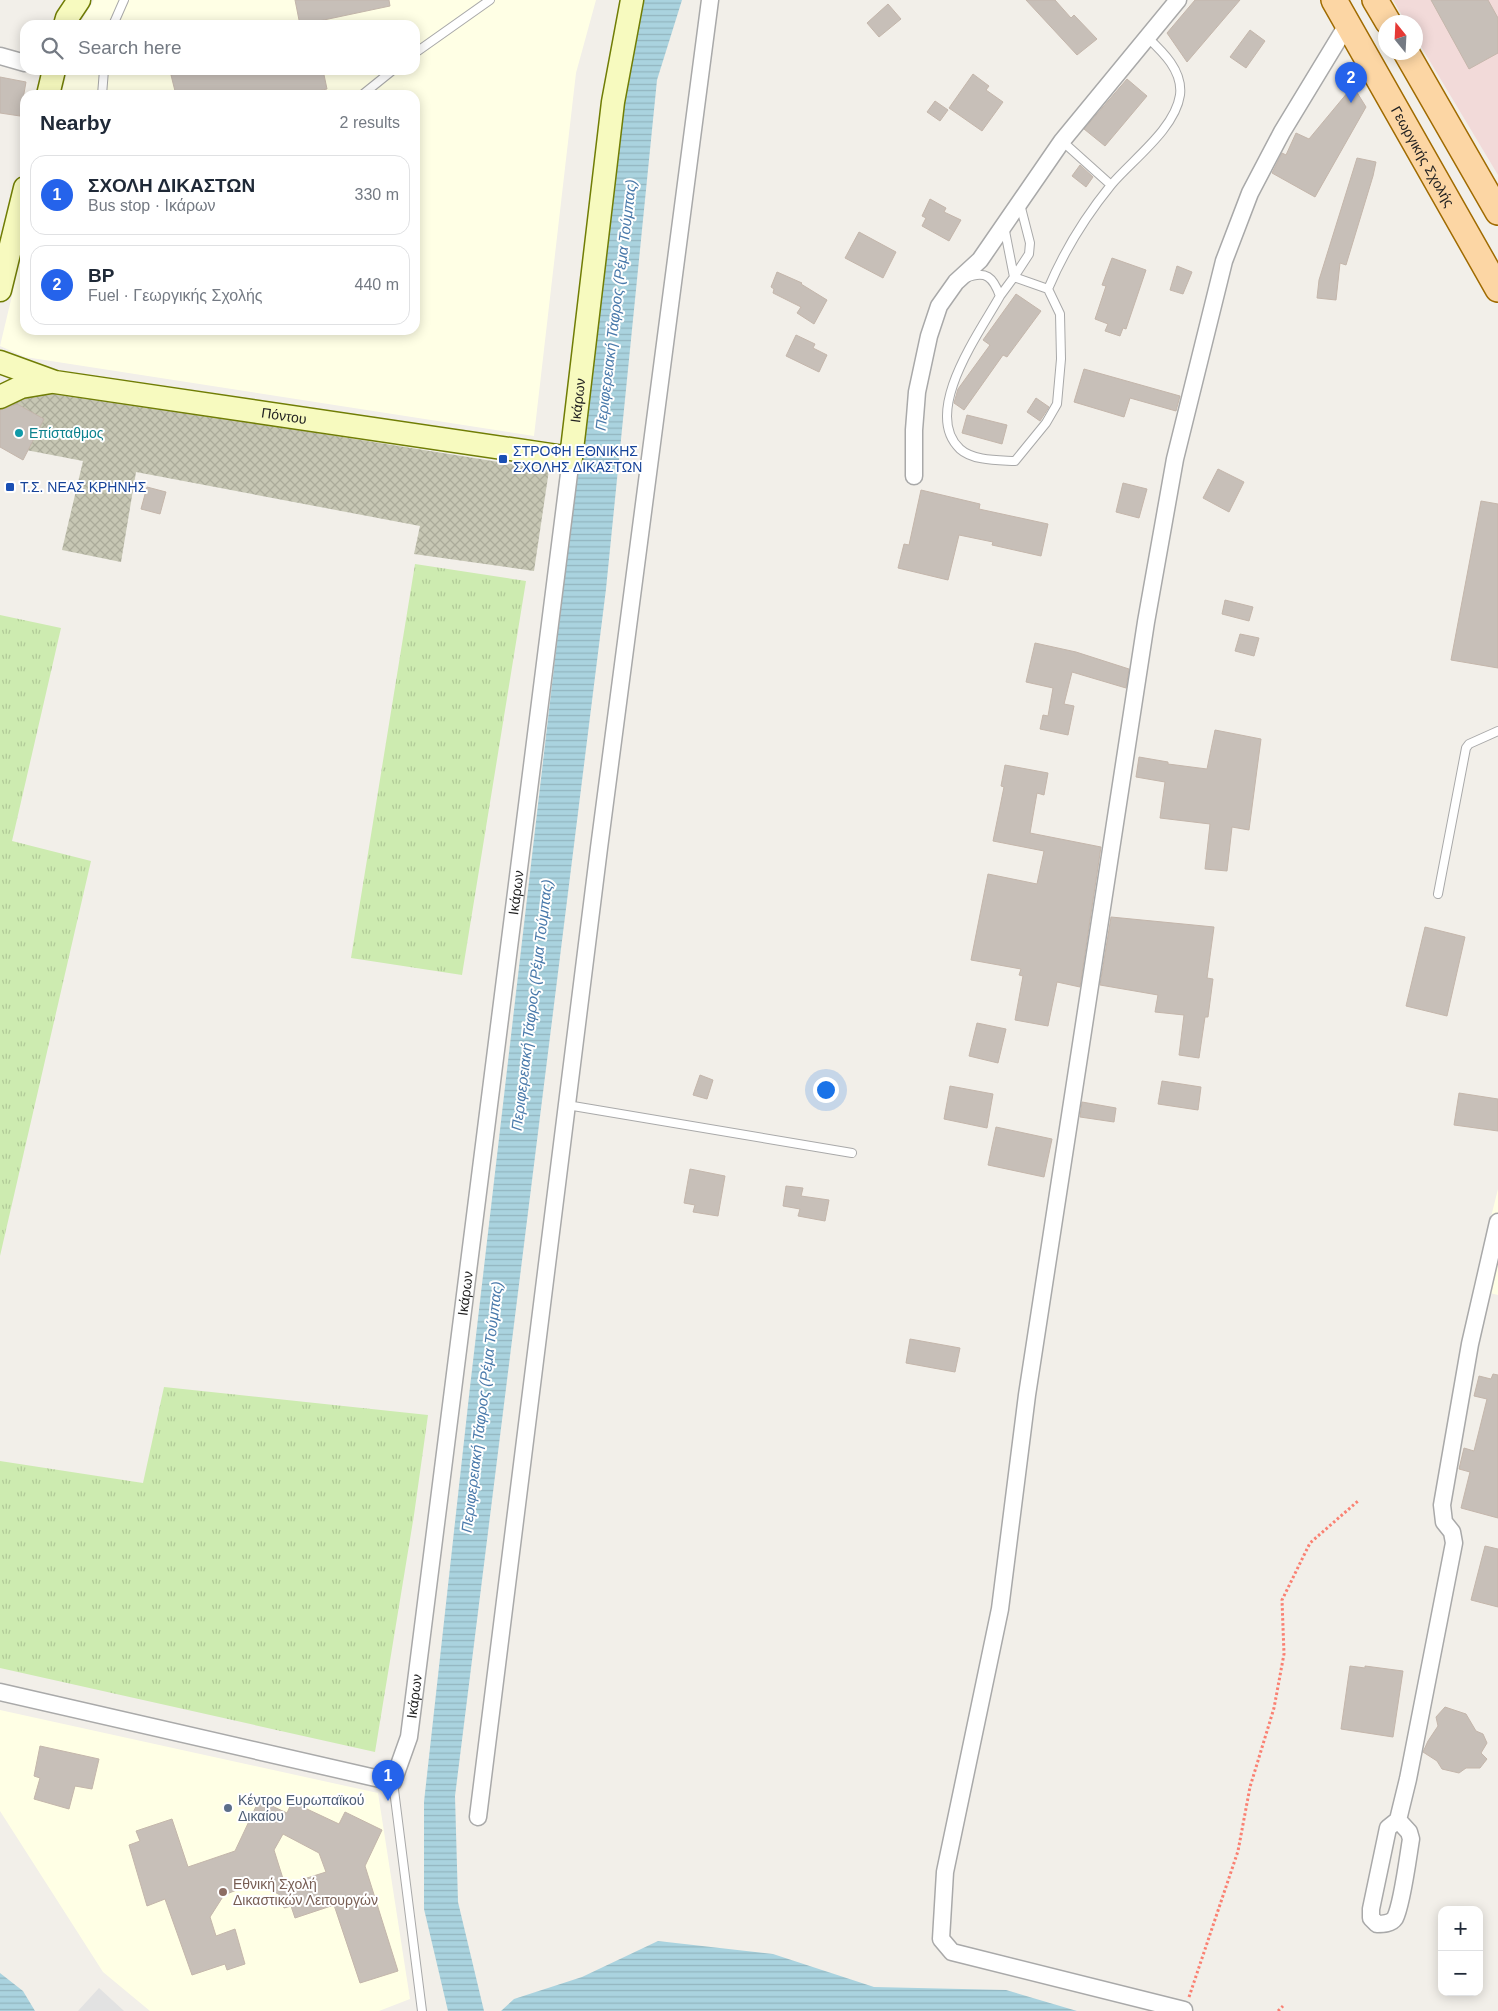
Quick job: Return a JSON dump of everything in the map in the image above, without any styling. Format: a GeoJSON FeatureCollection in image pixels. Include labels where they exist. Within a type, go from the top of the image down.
{"type":"FeatureCollection","features":[{"type":"Feature","properties":{"kind":"main road"},"geometry":{"type":"LineString","coordinates":[[66,20],[79,0]]}},
{"type":"Feature","properties":{"kind":"main road","name":"Ικάρων"},"geometry":{"type":"LineString","coordinates":[[571,458],[613,102],[632,0]]}},
{"type":"Feature","properties":{"kind":"main road","name":"Γεωργικής Σχολής"},"geometry":{"type":"LineString","coordinates":[[1334,0],[1497,283]]}},
{"type":"Feature","properties":{"kind":"main road"},"geometry":{"type":"LineString","coordinates":[[1375,0],[1384,15]]}},
{"type":"Feature","properties":{"kind":"main road"},"geometry":{"type":"LineString","coordinates":[[1411,60],[1491,193],[1498,212]]}},
{"type":"Feature","properties":{"kind":"main road"},"geometry":{"type":"LineString","coordinates":[[49,90],[51,75]]}},
{"type":"Feature","properties":{"kind":"main road"},"geometry":{"type":"LineString","coordinates":[[0,290],[20,208]]}},
{"type":"Feature","properties":{"kind":"main road","name":"Πόντου"},"geometry":{"type":"LineString","coordinates":[[0,362],[55,382],[571,458]]}},
{"type":"Feature","properties":{"kind":"main road"},"geometry":{"type":"LineString","coordinates":[[0,397],[21,387],[55,382]]}},
{"type":"Feature","properties":{"kind":"street"},"geometry":{"type":"LineString","coordinates":[[478,1817],[667,315],[710,0]]}},
{"type":"Feature","properties":{"kind":"street"},"geometry":{"type":"LineString","coordinates":[[914,476],[914,430],[917,392],[929,336],[939,306],[956,282],[980,260],[1062,141],[1178,0]]}},
{"type":"Feature","properties":{"kind":"street"},"geometry":{"type":"LineString","coordinates":[[1184,2010],[952,1952],[941,1939],[940,1920],[945,1872],[1000,1609],[1034,1346],[1144,632],[1175,459],[1224,261],[1250,193],[1287,124],[1347,24]]}},
{"type":"Feature","properties":{"kind":"street"},"geometry":{"type":"LineString","coordinates":[[0,56],[20,62]]}},
{"type":"Feature","properties":{"kind":"street","name":"Ικάρων"},"geometry":{"type":"LineString","coordinates":[[393,1782],[409,1737],[571,458]]}},
{"type":"Feature","properties":{"kind":"street"},"geometry":{"type":"LineString","coordinates":[[1398,1820],[1409,1832],[1411,1840],[1401,1891],[1394,1918],[1390,1922],[1377,1924],[1371,1918],[1371,1909],[1388,1828],[1398,1820],[1454,1543],[1452,1532],[1444,1522],[1442,1505],[1470,1344],[1498,1222]]}},
{"type":"Feature","properties":{"kind":"street"},"geometry":{"type":"LineString","coordinates":[[0,1692],[393,1782]]}},
{"type":"Feature","properties":{"kind":"lane"},"geometry":{"type":"LineString","coordinates":[[115,20],[124,0]]}},
{"type":"Feature","properties":{"kind":"lane"},"geometry":{"type":"LineString","coordinates":[[420,49],[490,0]]}},
{"type":"Feature","properties":{"kind":"lane"},"geometry":{"type":"LineString","coordinates":[[1048,289],[1074,236],[1111,185],[1162,131],[1174,112],[1180,95],[1179,79],[1172,65],[1147,37]]}},
{"type":"Feature","properties":{"kind":"lane"},"geometry":{"type":"LineString","coordinates":[[102,90],[104,75]]}},
{"type":"Feature","properties":{"kind":"lane"},"geometry":{"type":"LineString","coordinates":[[368,90],[387,75]]}},
{"type":"Feature","properties":{"kind":"lane"},"geometry":{"type":"LineString","coordinates":[[1062,141],[1111,185]]}},
{"type":"Feature","properties":{"kind":"lane"},"geometry":{"type":"LineString","coordinates":[[1014,278],[1048,289],[1060,314],[1061,359],[1057,404],[1046,423],[1015,461],[984,459],[961,450],[948,434],[945,414],[951,389],[1000,296],[1029,254],[1030,243],[1019,202]]}},
{"type":"Feature","properties":{"kind":"lane"},"geometry":{"type":"LineString","coordinates":[[1004,226],[1014,278]]}},
{"type":"Feature","properties":{"kind":"lane"},"geometry":{"type":"LineString","coordinates":[[956,282],[982,274],[990,276],[995,282],[1000,296]]}},
{"type":"Feature","properties":{"kind":"lane"},"geometry":{"type":"LineString","coordinates":[[1438,894],[1466,748],[1470,744],[1498,731]]}},
{"type":"Feature","properties":{"kind":"lane"},"geometry":{"type":"LineString","coordinates":[[567,1105],[852,1153]]}},
{"type":"Feature","properties":{"kind":"lane"},"geometry":{"type":"LineString","coordinates":[[393,1782],[422,2011]]}},
{"type":"Feature","properties":{"kind":"path"},"geometry":{"type":"LineString","coordinates":[[1184,2010],[1238,1851],[1250,1787],[1274,1708],[1284,1654],[1282,1600],[1310,1544],[1358,1502]]}},
{"type":"Feature","properties":{"kind":"path"},"geometry":{"type":"LineString","coordinates":[[1278,2011],[1284,2006]]}},
{"type":"Feature","properties":{"kind":"shaded area"},"geometry":{"type":"Polygon","coordinates":[[[94,0],[596,0],[576,73],[534,436],[25,357],[0,346],[20,262],[20,335],[420,335],[420,90],[62,90],[67,75],[420,75],[420,20],[82,20],[94,0]]]}},
{"type":"Feature","properties":{"kind":"shaded area"},"geometry":{"type":"Polygon","coordinates":[[[1393,0],[1498,0],[1498,175],[1423,50],[1423,15],[1402,15],[1393,0]]]}},
{"type":"Feature","properties":{"kind":"shaded area"},"geometry":{"type":"Polygon","coordinates":[[[52,391],[549,470],[534,571],[414,554],[420,526],[136,472],[121,562],[62,550],[83,461],[0,445],[0,406],[31,392],[52,391]]]}},
{"type":"Feature","properties":{"kind":"shaded area"},"geometry":{"type":"Polygon","coordinates":[[[1498,1189],[1498,1295],[1473,1289],[1498,1189]]]}},
{"type":"Feature","properties":{"kind":"shaded area","name":"Εθνική Σχολή Δικαστικών Λειτουργών"},"geometry":{"type":"Polygon","coordinates":[[[0,1710],[378,1793],[410,1999],[379,2011],[150,2011],[103,1972],[0,1811],[0,1710]]]}},
{"type":"Feature","properties":{"kind":"shaded area"},"geometry":{"type":"Polygon","coordinates":[[[99,1988],[124,2011],[78,2011],[99,1988]]]}},
{"type":"Feature","properties":{"kind":"green space"},"geometry":{"type":"Polygon","coordinates":[[[415,564],[526,581],[462,975],[351,958],[415,564]]]}},
{"type":"Feature","properties":{"kind":"green space"},"geometry":{"type":"Polygon","coordinates":[[[0,615],[61,628],[12,841],[91,861],[0,1256],[0,615]]]}},
{"type":"Feature","properties":{"kind":"green space"},"geometry":{"type":"Polygon","coordinates":[[[164,1387],[428,1415],[414,1515],[375,1752],[0,1668],[0,1461],[143,1483],[164,1387]]]}},
{"type":"Feature","properties":{"kind":"water","name":"Περιφερειακή Τάφρος (Ρέμα Τούμπας)"},"geometry":{"type":"Polygon","coordinates":[[[641,0],[682,0],[657,80],[606,589],[455,1796],[458,1902],[484,2011],[448,2011],[424,1909],[424,1802],[470,1387],[627,42],[641,0]]]}},
{"type":"Feature","properties":{"kind":"water"},"geometry":{"type":"Polygon","coordinates":[[[658,1941],[773,1954],[874,1987],[1006,1990],[1077,2011],[501,2011],[514,1999],[582,1977],[658,1941]]]}},
{"type":"Feature","properties":{"kind":"water"},"geometry":{"type":"Polygon","coordinates":[[[0,1973],[23,1991],[35,2011],[0,2011],[0,1973]]]}},
{"type":"Feature","properties":{"kind":"building"},"geometry":{"type":"Polygon","coordinates":[[[295,0],[389,0],[390,6],[324,20],[299,20],[295,0]]]}},
{"type":"Feature","properties":{"kind":"building"},"geometry":{"type":"Polygon","coordinates":[[[1026,0],[1055,0],[1071,18],[1074,15],[1097,39],[1077,55],[1026,0]]]}},
{"type":"Feature","properties":{"kind":"building"},"geometry":{"type":"Polygon","coordinates":[[[1195,0],[1240,0],[1187,62],[1167,33],[1195,0]]]}},
{"type":"Feature","properties":{"kind":"building"},"geometry":{"type":"Polygon","coordinates":[[[1431,0],[1488,0],[1498,18],[1498,53],[1469,69],[1431,0]]]}},
{"type":"Feature","properties":{"kind":"building"},"geometry":{"type":"Polygon","coordinates":[[[888,4],[901,19],[879,37],[867,23],[888,4]]]}},
{"type":"Feature","properties":{"kind":"building"},"geometry":{"type":"Polygon","coordinates":[[[1250,30],[1265,41],[1246,68],[1230,57],[1250,30]]]}},
{"type":"Feature","properties":{"kind":"building"},"geometry":{"type":"Polygon","coordinates":[[[973,74],[989,86],[986,90],[1003,102],[982,131],[949,108],[973,74]]]}},
{"type":"Feature","properties":{"kind":"building"},"geometry":{"type":"Polygon","coordinates":[[[171,75],[324,75],[327,89],[322,90],[175,90],[171,75]]]}},
{"type":"Feature","properties":{"kind":"building"},"geometry":{"type":"Polygon","coordinates":[[[0,77],[26,82],[25,90],[20,90],[20,116],[0,113],[0,77]]]}},
{"type":"Feature","properties":{"kind":"building"},"geometry":{"type":"Polygon","coordinates":[[[1127,79],[1147,96],[1105,146],[1084,129],[1127,79]]]}},
{"type":"Feature","properties":{"kind":"building"},"geometry":{"type":"Polygon","coordinates":[[[1353,86],[1366,107],[1315,197],[1272,173],[1282,153],[1286,155],[1296,133],[1309,139],[1353,86]]]}},
{"type":"Feature","properties":{"kind":"building"},"geometry":{"type":"Polygon","coordinates":[[[935,101],[948,110],[940,121],[927,112],[935,101]]]}},
{"type":"Feature","properties":{"kind":"building"},"geometry":{"type":"Polygon","coordinates":[[[1357,158],[1376,162],[1373,176],[1346,265],[1340,263],[1336,300],[1317,298],[1319,280],[1357,158]]]}},
{"type":"Feature","properties":{"kind":"building"},"geometry":{"type":"Polygon","coordinates":[[[1080,165],[1093,177],[1086,187],[1072,176],[1080,165]]]}},
{"type":"Feature","properties":{"kind":"building"},"geometry":{"type":"Polygon","coordinates":[[[930,199],[946,208],[944,212],[961,220],[949,241],[922,226],[926,218],[922,216],[930,199]]]}},
{"type":"Feature","properties":{"kind":"building"},"geometry":{"type":"Polygon","coordinates":[[[859,232],[896,252],[883,278],[845,258],[859,232]]]}},
{"type":"Feature","properties":{"kind":"building"},"geometry":{"type":"Polygon","coordinates":[[[1112,258],[1146,270],[1126,329],[1123,328],[1120,336],[1105,331],[1108,324],[1095,319],[1106,286],[1102,285],[1112,258]]]}},
{"type":"Feature","properties":{"kind":"building"},"geometry":{"type":"Polygon","coordinates":[[[1177,266],[1192,272],[1183,294],[1170,290],[1177,266]]]}},
{"type":"Feature","properties":{"kind":"building"},"geometry":{"type":"Polygon","coordinates":[[[777,272],[802,283],[827,300],[814,324],[797,313],[801,307],[773,293],[774,289],[771,287],[777,272]]]}},
{"type":"Feature","properties":{"kind":"building"},"geometry":{"type":"Polygon","coordinates":[[[1016,294],[1041,311],[1007,357],[1003,355],[964,410],[954,403],[958,389],[990,345],[983,340],[1016,294]]]}},
{"type":"Feature","properties":{"kind":"building"},"geometry":{"type":"Polygon","coordinates":[[[796,335],[815,344],[813,348],[827,355],[819,372],[786,356],[796,335]]]}},
{"type":"Feature","properties":{"kind":"building"},"geometry":{"type":"Polygon","coordinates":[[[1084,369],[1180,396],[1176,411],[1130,398],[1124,417],[1074,402],[1084,369]]]}},
{"type":"Feature","properties":{"kind":"building"},"geometry":{"type":"Polygon","coordinates":[[[1036,398],[1049,407],[1040,421],[1027,412],[1036,398]]]}},
{"type":"Feature","properties":{"kind":"building","name":"Επίσταθμος"},"geometry":{"type":"Polygon","coordinates":[[[17,404],[44,419],[23,460],[0,447],[0,410],[17,404]]]}},
{"type":"Feature","properties":{"kind":"building"},"geometry":{"type":"Polygon","coordinates":[[[967,415],[1007,425],[1002,444],[962,433],[967,415]]]}},
{"type":"Feature","properties":{"kind":"building"},"geometry":{"type":"Polygon","coordinates":[[[1218,469],[1244,482],[1229,512],[1203,498],[1218,469]]]}},
{"type":"Feature","properties":{"kind":"building"},"geometry":{"type":"Polygon","coordinates":[[[1123,483],[1147,489],[1139,518],[1116,512],[1123,483]]]}},
{"type":"Feature","properties":{"kind":"building"},"geometry":{"type":"Polygon","coordinates":[[[147,487],[166,492],[160,514],[141,509],[147,487]]]}},
{"type":"Feature","properties":{"kind":"building"},"geometry":{"type":"Polygon","coordinates":[[[921,490],[980,504],[979,509],[1048,524],[1041,556],[992,545],[993,542],[959,535],[948,580],[898,568],[904,544],[909,545],[921,490]]]}},
{"type":"Feature","properties":{"kind":"building"},"geometry":{"type":"Polygon","coordinates":[[[1481,501],[1498,504],[1498,668],[1451,660],[1481,501]]]}},
{"type":"Feature","properties":{"kind":"building"},"geometry":{"type":"Polygon","coordinates":[[[1225,600],[1253,607],[1249,621],[1222,614],[1225,600]]]}},
{"type":"Feature","properties":{"kind":"building"},"geometry":{"type":"Polygon","coordinates":[[[1240,634],[1259,638],[1254,656],[1235,651],[1240,634]]]}},
{"type":"Feature","properties":{"kind":"building"},"geometry":{"type":"Polygon","coordinates":[[[1035,643],[1076,652],[1129,669],[1126,688],[1072,672],[1064,704],[1074,706],[1068,735],[1040,729],[1043,715],[1048,716],[1053,688],[1026,682],[1035,643]]]}},
{"type":"Feature","properties":{"kind":"building"},"geometry":{"type":"Polygon","coordinates":[[[1215,730],[1261,739],[1249,830],[1232,827],[1227,871],[1205,869],[1210,824],[1160,818],[1165,782],[1136,777],[1139,757],[1168,762],[1168,764],[1207,769],[1215,730]]]}},
{"type":"Feature","properties":{"kind":"building"},"geometry":{"type":"Polygon","coordinates":[[[1005,765],[1048,773],[1044,795],[1037,793],[1030,833],[1101,847],[1080,987],[1057,982],[1048,1026],[1015,1020],[1023,976],[1019,975],[1021,969],[971,960],[988,874],[1037,884],[1044,851],[993,841],[1004,787],[1001,786],[1005,765]]]}},
{"type":"Feature","properties":{"kind":"building"},"geometry":{"type":"Polygon","coordinates":[[[1111,917],[1214,927],[1207,978],[1213,979],[1208,1017],[1205,1017],[1199,1058],[1179,1055],[1184,1015],[1155,1012],[1158,995],[1100,985],[1111,917]]]}},
{"type":"Feature","properties":{"kind":"building"},"geometry":{"type":"Polygon","coordinates":[[[1425,927],[1465,937],[1447,1016],[1406,1006],[1425,927]]]}},
{"type":"Feature","properties":{"kind":"building"},"geometry":{"type":"Polygon","coordinates":[[[977,1023],[1006,1029],[998,1063],[969,1056],[977,1023]]]}},
{"type":"Feature","properties":{"kind":"building"},"geometry":{"type":"Polygon","coordinates":[[[700,1075],[713,1080],[707,1099],[693,1095],[700,1075]]]}},
{"type":"Feature","properties":{"kind":"building"},"geometry":{"type":"Polygon","coordinates":[[[1162,1081],[1201,1087],[1198,1110],[1158,1104],[1162,1081]]]}},
{"type":"Feature","properties":{"kind":"building"},"geometry":{"type":"Polygon","coordinates":[[[950,1086],[993,1094],[987,1128],[944,1119],[950,1086]]]}},
{"type":"Feature","properties":{"kind":"building"},"geometry":{"type":"Polygon","coordinates":[[[1459,1093],[1498,1099],[1498,1131],[1454,1125],[1459,1093]]]}},
{"type":"Feature","properties":{"kind":"building"},"geometry":{"type":"Polygon","coordinates":[[[1082,1102],[1116,1108],[1114,1122],[1080,1117],[1082,1102]]]}},
{"type":"Feature","properties":{"kind":"building"},"geometry":{"type":"Polygon","coordinates":[[[996,1127],[1052,1139],[1044,1177],[988,1165],[996,1127]]]}},
{"type":"Feature","properties":{"kind":"building"},"geometry":{"type":"Polygon","coordinates":[[[690,1169],[725,1176],[718,1216],[693,1212],[695,1205],[684,1203],[690,1169]]]}},
{"type":"Feature","properties":{"kind":"building"},"geometry":{"type":"Polygon","coordinates":[[[786,1186],[803,1188],[801,1196],[829,1200],[825,1221],[798,1216],[800,1209],[783,1206],[786,1186]]]}},
{"type":"Feature","properties":{"kind":"building"},"geometry":{"type":"Polygon","coordinates":[[[910,1339],[960,1348],[955,1372],[906,1363],[910,1339]]]}},
{"type":"Feature","properties":{"kind":"building"},"geometry":{"type":"Polygon","coordinates":[[[1493,1374],[1498,1375],[1498,1518],[1461,1508],[1470,1472],[1459,1469],[1464,1448],[1474,1451],[1487,1399],[1474,1396],[1479,1376],[1491,1379],[1493,1374]]]}},
{"type":"Feature","properties":{"kind":"building"},"geometry":{"type":"Polygon","coordinates":[[[1485,1546],[1498,1549],[1498,1607],[1471,1600],[1485,1546]]]}},
{"type":"Feature","properties":{"kind":"building"},"geometry":{"type":"Polygon","coordinates":[[[1350,1666],[1403,1671],[1393,1737],[1341,1729],[1350,1666]]]}},
{"type":"Feature","properties":{"kind":"building"},"geometry":{"type":"Polygon","coordinates":[[[1445,1707],[1466,1714],[1476,1731],[1483,1734],[1487,1743],[1481,1753],[1487,1759],[1480,1768],[1466,1768],[1459,1773],[1442,1769],[1437,1761],[1423,1752],[1438,1726],[1436,1717],[1445,1707]]]}},
{"type":"Feature","properties":{"kind":"building"},"geometry":{"type":"Polygon","coordinates":[[[40,1746],[99,1759],[92,1789],[75,1786],[69,1809],[34,1799],[40,1778],[34,1776],[40,1746]]]}},
{"type":"Feature","properties":{"kind":"building"},"geometry":{"type":"Polygon","coordinates":[[[259,1800],[287,1813],[292,1802],[339,1824],[345,1812],[382,1830],[365,1866],[398,1971],[360,1983],[334,1905],[295,1918],[291,1906],[284,1908],[280,1895],[257,1882],[224,1895],[210,1917],[216,1936],[235,1929],[245,1964],[227,1970],[225,1964],[192,1975],[165,1899],[147,1906],[129,1845],[140,1841],[136,1831],[172,1819],[188,1867],[235,1851],[259,1800]],[[283,1834],[274,1850],[285,1885],[326,1872],[319,1853],[283,1834]]]}},
{"type":"Feature","properties":{"kind":"place","name":"BP"},"geometry":{"type":"Point","coordinates":[1351,103]}},
{"type":"Feature","properties":{"kind":"place","name":"Επίσταθμος"},"geometry":{"type":"Point","coordinates":[19,433]}},
{"type":"Feature","properties":{"kind":"place","name":"ΣΤΡΟΦΗ ΕΘΝΙΚΗΣ ΣΧΟΛΗΣ ΔΙΚΑΣΤΩΝ"},"geometry":{"type":"Point","coordinates":[503,459]}},
{"type":"Feature","properties":{"kind":"place","name":"Τ.Σ. ΝΕΑΣ ΚΡΗΝΗΣ"},"geometry":{"type":"Point","coordinates":[10,487]}},
{"type":"Feature","properties":{"kind":"place","name":"ΣΧΟΛΗ ΔΙΚΑΣΤΩΝ"},"geometry":{"type":"Point","coordinates":[388,1801]}},
{"type":"Feature","properties":{"kind":"place","name":"Κέντρο Ευρωπαϊκού Δικαίου"},"geometry":{"type":"Point","coordinates":[228,1808]}},
{"type":"Feature","properties":{"kind":"place","name":"Εθνική Σχολή Δικαστικών Λειτουργών"},"geometry":{"type":"Point","coordinates":[223,1892]}}]}
